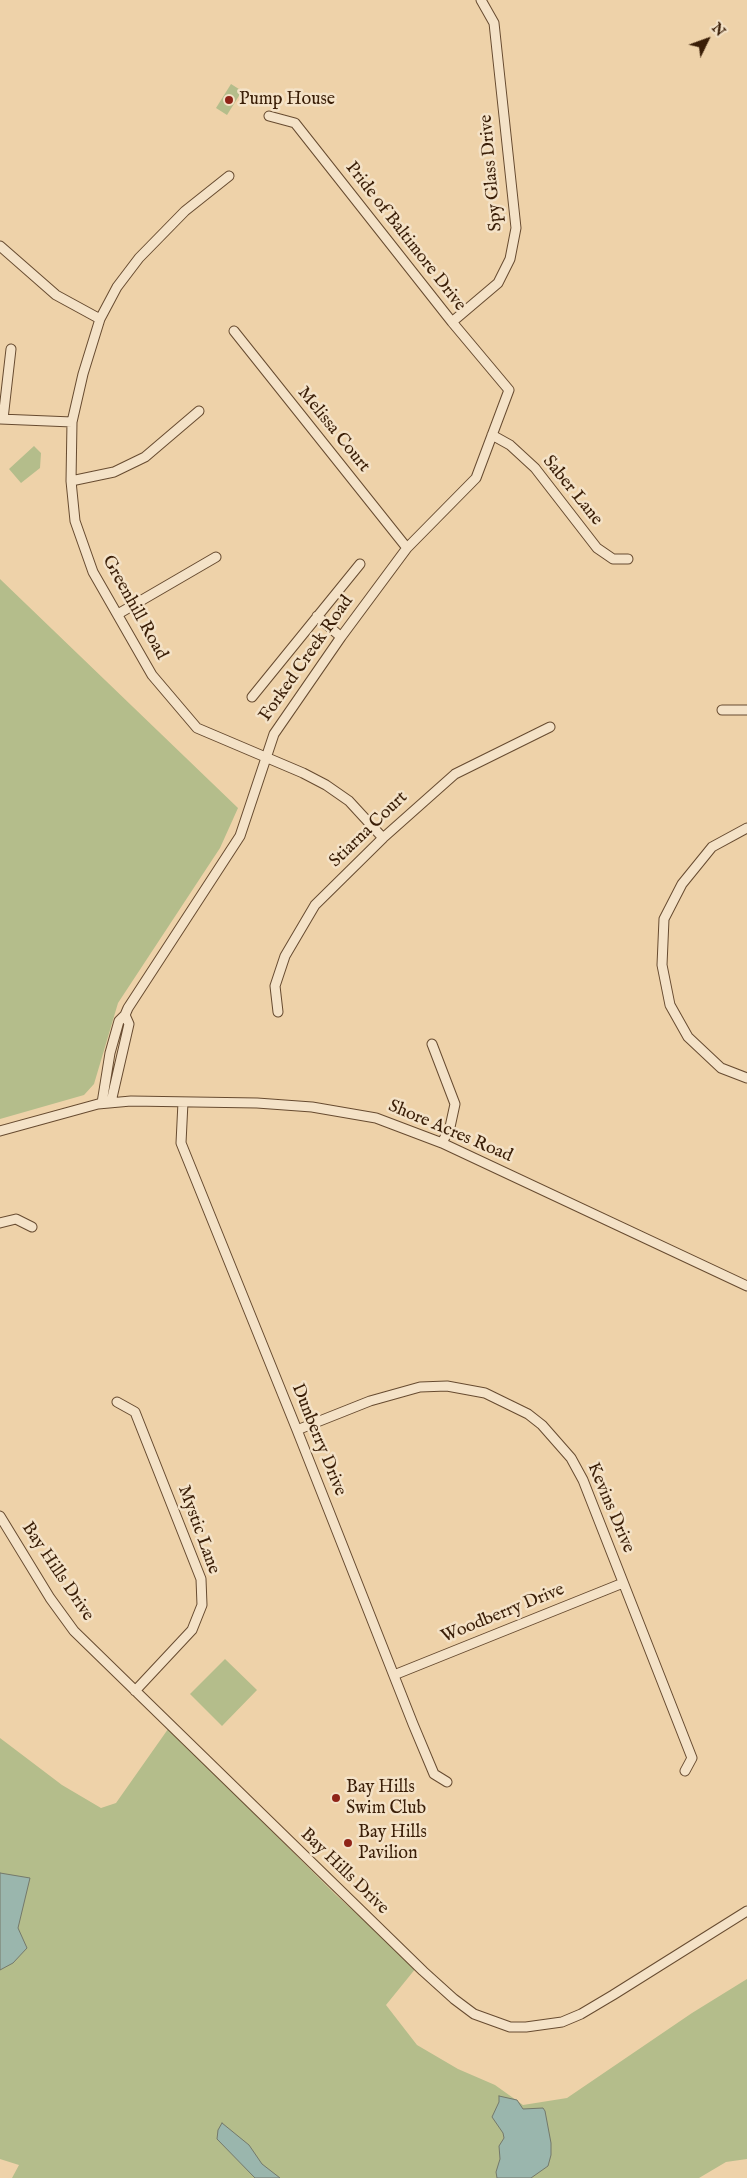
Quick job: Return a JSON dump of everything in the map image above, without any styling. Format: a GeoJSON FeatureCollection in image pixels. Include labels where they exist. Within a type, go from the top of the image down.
{"type":"FeatureCollection","features":[{"type":"Feature","properties":{"kind":"street","name":"Spy Glass Drive"},"geometry":{"type":"LineString","coordinates":[[452,322],[498,283],[510,259],[516,228],[494,23],[481,0]]}},
{"type":"Feature","properties":{"kind":"street","name":"Pride of Baltimore Drive"},"geometry":{"type":"LineString","coordinates":[[269,116],[295,123],[452,322],[509,390]]}},
{"type":"Feature","properties":{"kind":"street","name":"Greenhill Road"},"geometry":{"type":"LineString","coordinates":[[229,176],[185,211],[144,251],[118,287],[100,319],[82,374],[72,422],[71,481],[75,521],[93,572],[152,675],[197,728],[326,785],[348,801],[383,838]]}},
{"type":"Feature","properties":{"kind":"street"},"geometry":{"type":"LineString","coordinates":[[0,246],[56,295],[100,319]]}},
{"type":"Feature","properties":{"kind":"street","name":"Melissa Court"},"geometry":{"type":"LineString","coordinates":[[234,331],[407,548]]}},
{"type":"Feature","properties":{"kind":"street"},"geometry":{"type":"LineString","coordinates":[[11,349],[2,419],[72,422]]}},
{"type":"Feature","properties":{"kind":"street","name":"Forked Creek Road"},"geometry":{"type":"LineString","coordinates":[[106,1103],[110,1053],[119,1022],[126,1015],[128,1008],[240,836],[274,734],[341,637],[407,548],[476,478],[509,390]]}},
{"type":"Feature","properties":{"kind":"street"},"geometry":{"type":"LineString","coordinates":[[71,481],[114,472],[146,456],[199,411]]}},
{"type":"Feature","properties":{"kind":"street","name":"Saber Lane"},"geometry":{"type":"LineString","coordinates":[[492,435],[510,444],[535,468],[597,548],[613,559],[628,559]]}},
{"type":"Feature","properties":{"kind":"street"},"geometry":{"type":"LineString","coordinates":[[118,614],[216,556]]}},
{"type":"Feature","properties":{"kind":"street"},"geometry":{"type":"LineString","coordinates":[[252,697],[360,564]]}},
{"type":"Feature","properties":{"kind":"street"},"geometry":{"type":"LineString","coordinates":[[317,616],[341,637]]}},
{"type":"Feature","properties":{"kind":"street"},"geometry":{"type":"LineString","coordinates":[[722,710],[747,710]]}},
{"type":"Feature","properties":{"kind":"street","name":"Stiarna Court"},"geometry":{"type":"LineString","coordinates":[[278,1012],[275,986],[285,956],[315,905],[383,838],[455,774],[550,728]]}},
{"type":"Feature","properties":{"kind":"street"},"geometry":{"type":"LineString","coordinates":[[747,828],[712,847],[682,884],[664,919],[662,965],[670,1005],[688,1036],[721,1068],[747,1078]]}},
{"type":"Feature","properties":{"kind":"street"},"geometry":{"type":"LineString","coordinates":[[432,1044],[455,1104],[450,1127],[442,1143]]}},
{"type":"Feature","properties":{"kind":"street","name":"Dunberry Drive"},"geometry":{"type":"LineString","coordinates":[[183,1102],[181,1143],[434,1774],[446,1782]]}},
{"type":"Feature","properties":{"kind":"street","name":"Shore Acres Road"},"geometry":{"type":"LineString","coordinates":[[0,1131],[106,1103],[257,1103],[330,1110],[376,1118],[442,1143],[747,1286]]}},
{"type":"Feature","properties":{"kind":"street"},"geometry":{"type":"LineString","coordinates":[[0,1223],[16,1219],[32,1227]]}},
{"type":"Feature","properties":{"kind":"street","name":"Kevins Drive"},"geometry":{"type":"LineString","coordinates":[[297,1430],[370,1401],[420,1387],[447,1386],[461,1387],[485,1393],[528,1414],[542,1425],[571,1458],[583,1480],[692,1758],[685,1771]]}},
{"type":"Feature","properties":{"kind":"street","name":"Mystic Lane"},"geometry":{"type":"LineString","coordinates":[[117,1402],[135,1412],[201,1579],[202,1605],[192,1630],[135,1691]]}},
{"type":"Feature","properties":{"kind":"street","name":"Bay Hills Drive"},"geometry":{"type":"LineString","coordinates":[[0,1516],[50,1598],[74,1631],[430,1977],[474,2014],[510,2027],[526,2027],[562,2022],[581,2014],[747,1911]]}},
{"type":"Feature","properties":{"kind":"street","name":"Woodberry Drive"},"geometry":{"type":"LineString","coordinates":[[394,1675],[623,1583]]}},
{"type":"Feature","properties":{"kind":"green space","name":"Pump House"},"geometry":{"type":"Polygon","coordinates":[[[231,84],[242,91],[227,115],[216,108],[231,84]]]}},
{"type":"Feature","properties":{"kind":"green space"},"geometry":{"type":"Polygon","coordinates":[[[34,446],[41,453],[40,468],[21,483],[9,469],[34,446]]]}},
{"type":"Feature","properties":{"kind":"green space"},"geometry":{"type":"Polygon","coordinates":[[[0,579],[238,808],[220,848],[118,1003],[94,1084],[84,1095],[0,1119],[0,579]]]}},
{"type":"Feature","properties":{"kind":"green space"},"geometry":{"type":"Polygon","coordinates":[[[225,1659],[257,1690],[222,1726],[190,1694],[225,1659]]]}},
{"type":"Feature","properties":{"kind":"green space"},"geometry":{"type":"Polygon","coordinates":[[[173,1722],[216,1768],[254,1813],[335,1894],[416,1968],[386,2005],[417,2045],[458,2069],[495,2085],[523,2105],[567,2098],[692,2013],[747,1979],[747,2159],[726,2162],[699,2178],[12,2178],[19,2165],[0,2159],[0,1738],[62,1785],[101,1808],[116,1803],[173,1722]]]}},
{"type":"Feature","properties":{"kind":"water"},"geometry":{"type":"Polygon","coordinates":[[[0,1873],[30,1878],[18,1928],[27,1948],[13,1963],[0,1970],[0,1873]]]}},
{"type":"Feature","properties":{"kind":"water"},"geometry":{"type":"Polygon","coordinates":[[[499,2096],[517,2100],[523,2109],[543,2108],[545,2111],[551,2143],[551,2155],[548,2166],[531,2178],[497,2178],[496,2172],[500,2159],[499,2146],[504,2138],[503,2133],[492,2117],[499,2102],[499,2096]]]}},
{"type":"Feature","properties":{"kind":"water"},"geometry":{"type":"Polygon","coordinates":[[[222,2123],[249,2145],[262,2164],[280,2178],[255,2178],[217,2139],[218,2130],[222,2123]]]}},
{"type":"Feature","properties":{"kind":"place","name":"Pump House"},"geometry":{"type":"Point","coordinates":[229,100]}},
{"type":"Feature","properties":{"kind":"place","name":"Bay Hills Swim Club"},"geometry":{"type":"Point","coordinates":[336,1798]}},
{"type":"Feature","properties":{"kind":"place","name":"Bay Hills Pavilion"},"geometry":{"type":"Point","coordinates":[348,1843]}}]}
